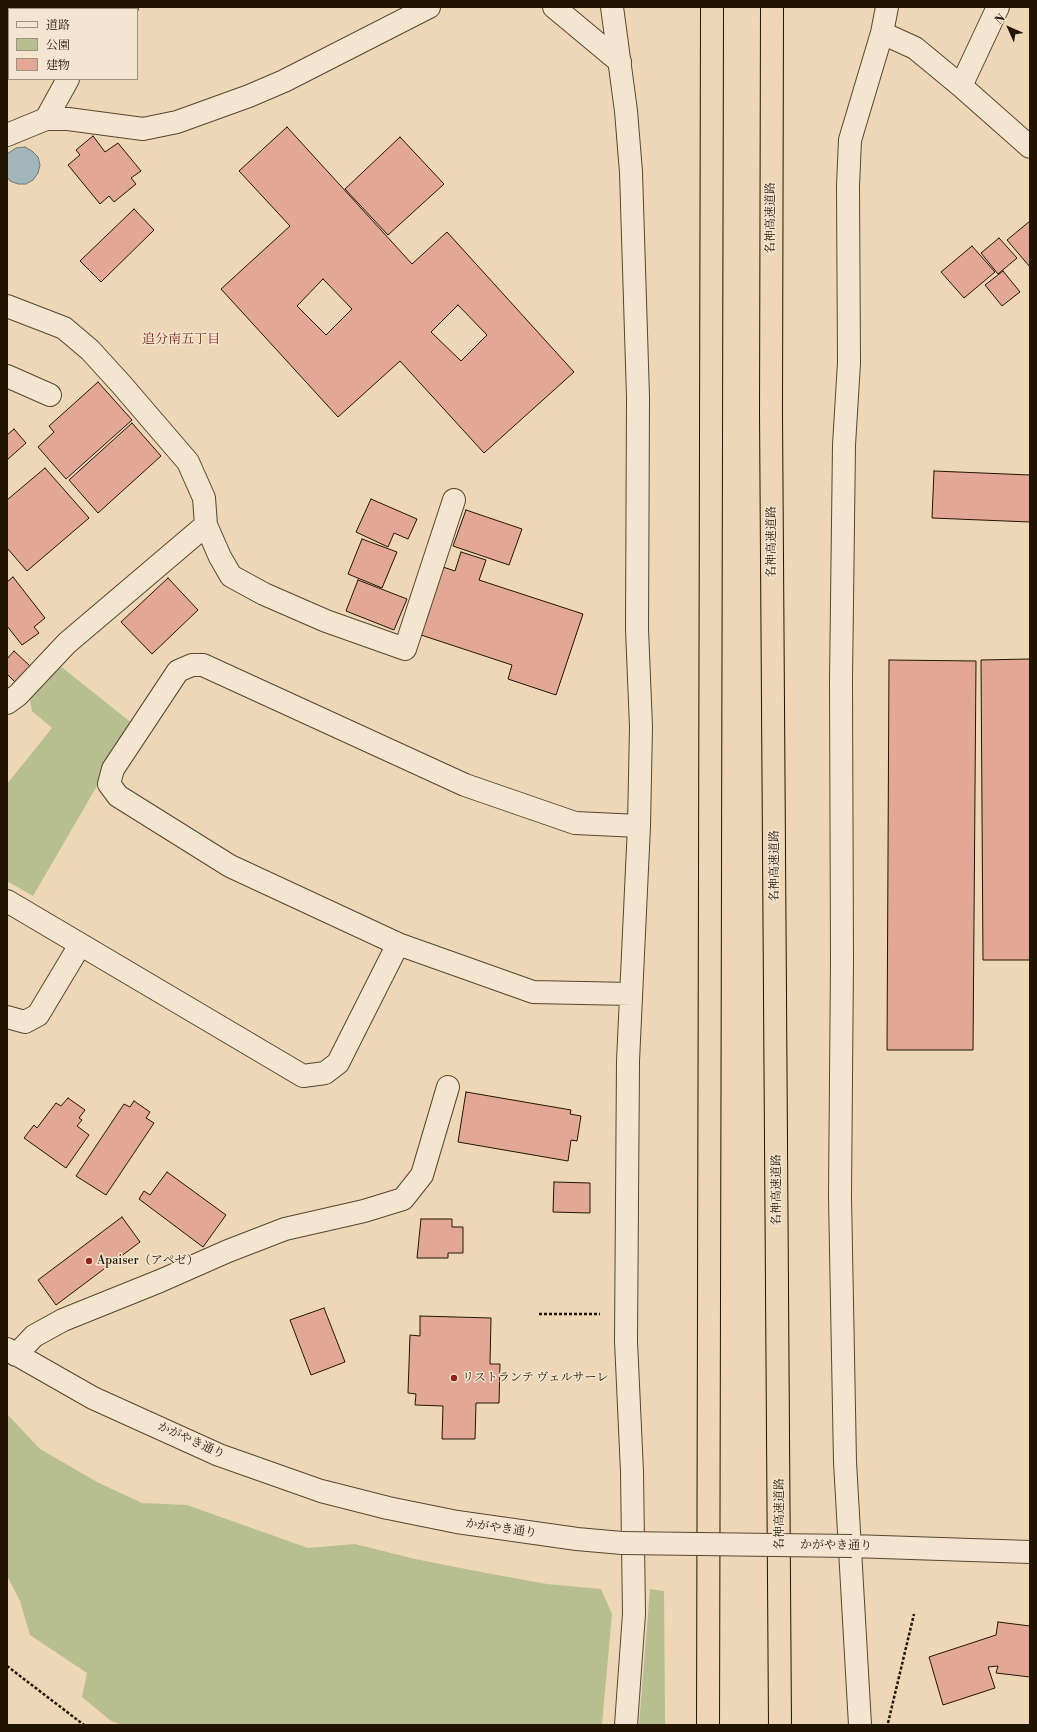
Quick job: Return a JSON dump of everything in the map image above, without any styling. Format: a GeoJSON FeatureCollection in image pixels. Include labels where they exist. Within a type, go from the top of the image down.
{"type":"FeatureCollection","features":[{"type":"Feature","properties":{"kind":"highway"},"geometry":{"type":"LineString","coordinates":[[708,1725],[712,7]]}},
{"type":"Feature","properties":{"kind":"highway","name":"名神高速道路"},"geometry":{"type":"LineString","coordinates":[[772,7],[771,413],[780,1725]]}},
{"type":"Feature","properties":{"kind":"street"},"geometry":{"type":"LineString","coordinates":[[7,135],[46,119],[68,119],[143,129],[177,122],[249,96],[284,81],[429,7]]}},
{"type":"Feature","properties":{"kind":"street"},"geometry":{"type":"LineString","coordinates":[[554,7],[620,62]]}},
{"type":"Feature","properties":{"kind":"street"},"geometry":{"type":"LineString","coordinates":[[612,7],[620,62],[631,172],[638,397],[637,629],[641,727],[639,826],[628,1061],[626,1314],[632,1472],[634,1614],[626,1725]]}},
{"type":"Feature","properties":{"kind":"street"},"geometry":{"type":"LineString","coordinates":[[860,1725],[845,1462],[840,1204],[841,680],[844,445],[849,363],[848,186],[850,140],[882,33],[887,7]]}},
{"type":"Feature","properties":{"kind":"street"},"geometry":{"type":"LineString","coordinates":[[961,86],[998,7]]}},
{"type":"Feature","properties":{"kind":"street"},"geometry":{"type":"LineString","coordinates":[[882,33],[915,48],[961,86],[1030,147]]}},
{"type":"Feature","properties":{"kind":"street"},"geometry":{"type":"LineString","coordinates":[[46,119],[67,80]]}},
{"type":"Feature","properties":{"kind":"street"},"geometry":{"type":"LineString","coordinates":[[7,306],[64,328],[90,350],[188,462],[204,498],[206,525],[220,557],[231,576],[264,594],[326,621],[405,649],[454,500]]}},
{"type":"Feature","properties":{"kind":"street"},"geometry":{"type":"LineString","coordinates":[[7,376],[50,395]]}},
{"type":"Feature","properties":{"kind":"street"},"geometry":{"type":"LineString","coordinates":[[7,703],[18,695],[67,643],[206,525]]}},
{"type":"Feature","properties":{"kind":"street"},"geometry":{"type":"LineString","coordinates":[[631,994],[533,992],[398,944],[230,866],[118,796],[109,784],[113,769],[178,671],[192,664],[203,665],[465,785],[575,823],[639,826]]}},
{"type":"Feature","properties":{"kind":"street"},"geometry":{"type":"LineString","coordinates":[[7,901],[303,1076],[325,1073],[338,1063],[398,944]]}},
{"type":"Feature","properties":{"kind":"street"},"geometry":{"type":"LineString","coordinates":[[7,1017],[25,1022],[38,1015],[80,945]]}},
{"type":"Feature","properties":{"kind":"street"},"geometry":{"type":"LineString","coordinates":[[11,1352],[34,1336],[63,1320],[160,1281],[228,1251],[285,1229],[364,1211],[403,1199],[422,1175],[448,1087]]}},
{"type":"Feature","properties":{"kind":"street","name":"かがやき通り"},"geometry":{"type":"LineString","coordinates":[[11,1352],[93,1398],[219,1455],[321,1491],[388,1508],[457,1522],[577,1539],[622,1543],[852,1546],[1030,1552]]}},
{"type":"Feature","properties":{"kind":"path"},"geometry":{"type":"LineString","coordinates":[[538,1314],[626,1314]]}},
{"type":"Feature","properties":{"kind":"path"},"geometry":{"type":"LineString","coordinates":[[888,1725],[914,1614]]}},
{"type":"Feature","properties":{"kind":"path"},"geometry":{"type":"LineString","coordinates":[[7,1666],[84,1725]]}},
{"type":"Feature","properties":{"kind":"green space"},"geometry":{"type":"Polygon","coordinates":[[[59,665],[133,724],[33,896],[7,881],[7,784],[52,728],[32,711],[29,695],[59,665]]]}},
{"type":"Feature","properties":{"kind":"green space"},"geometry":{"type":"Polygon","coordinates":[[[9,1416],[40,1449],[97,1482],[142,1503],[187,1505],[308,1548],[355,1544],[415,1559],[486,1573],[547,1584],[601,1589],[612,1614],[602,1725],[122,1725],[111,1721],[82,1697],[87,1673],[30,1635],[20,1601],[7,1576],[7,1417],[9,1416]]]}},
{"type":"Feature","properties":{"kind":"green space"},"geometry":{"type":"Polygon","coordinates":[[[650,1589],[664,1591],[665,1725],[639,1725],[650,1589]]]}},
{"type":"Feature","properties":{"kind":"water"},"geometry":{"type":"Polygon","coordinates":[[[25,147],[38,157],[40,165],[38,173],[33,180],[26,184],[18,184],[10,181],[7,177],[7,154],[16,148],[25,147]]]}},
{"type":"Feature","properties":{"kind":"building"},"geometry":{"type":"Polygon","coordinates":[[[287,127],[412,264],[447,232],[574,372],[484,453],[400,361],[338,417],[221,289],[290,226],[239,171],[287,127]],[[323,279],[297,306],[326,335],[352,309],[323,279]],[[458,305],[431,332],[461,361],[487,335],[458,305]]]}},
{"type":"Feature","properties":{"kind":"building"},"geometry":{"type":"Polygon","coordinates":[[[93,136],[105,152],[118,143],[141,171],[131,178],[136,184],[114,202],[109,196],[100,204],[68,165],[80,155],[76,150],[93,136]]]}},
{"type":"Feature","properties":{"kind":"building"},"geometry":{"type":"Polygon","coordinates":[[[400,137],[444,184],[388,235],[345,189],[400,137]]]}},
{"type":"Feature","properties":{"kind":"building"},"geometry":{"type":"Polygon","coordinates":[[[134,209],[154,230],[101,282],[80,261],[134,209]]]}},
{"type":"Feature","properties":{"kind":"building"},"geometry":{"type":"Polygon","coordinates":[[[1030,221],[1030,267],[1007,240],[1030,221]]]}},
{"type":"Feature","properties":{"kind":"building"},"geometry":{"type":"Polygon","coordinates":[[[999,238],[1017,258],[998,274],[981,253],[999,238]]]}},
{"type":"Feature","properties":{"kind":"building"},"geometry":{"type":"Polygon","coordinates":[[[972,246],[995,272],[964,298],[941,272],[972,246]]]}},
{"type":"Feature","properties":{"kind":"building"},"geometry":{"type":"Polygon","coordinates":[[[1003,271],[1020,292],[1002,306],[985,285],[1003,271]]]}},
{"type":"Feature","properties":{"kind":"building"},"geometry":{"type":"Polygon","coordinates":[[[98,382],[132,420],[66,479],[38,447],[54,432],[49,426],[98,382]]]}},
{"type":"Feature","properties":{"kind":"building"},"geometry":{"type":"Polygon","coordinates":[[[132,423],[161,456],[98,513],[69,480],[132,423]]]}},
{"type":"Feature","properties":{"kind":"building"},"geometry":{"type":"Polygon","coordinates":[[[14,429],[26,443],[7,460],[7,435],[14,429]]]}},
{"type":"Feature","properties":{"kind":"building"},"geometry":{"type":"Polygon","coordinates":[[[45,468],[89,518],[27,571],[7,548],[7,500],[45,468]]]}},
{"type":"Feature","properties":{"kind":"building"},"geometry":{"type":"Polygon","coordinates":[[[934,471],[1030,475],[1030,522],[932,518],[934,471]]]}},
{"type":"Feature","properties":{"kind":"building"},"geometry":{"type":"Polygon","coordinates":[[[371,499],[417,519],[408,539],[394,533],[388,547],[356,532],[371,499]]]}},
{"type":"Feature","properties":{"kind":"building"},"geometry":{"type":"Polygon","coordinates":[[[466,510],[522,529],[509,565],[453,546],[466,510]]]}},
{"type":"Feature","properties":{"kind":"building"},"geometry":{"type":"Polygon","coordinates":[[[362,539],[397,552],[382,588],[348,574],[362,539]]]}},
{"type":"Feature","properties":{"kind":"building"},"geometry":{"type":"Polygon","coordinates":[[[461,552],[486,560],[479,580],[583,614],[556,695],[508,679],[512,665],[418,634],[440,566],[455,571],[461,552]]]}},
{"type":"Feature","properties":{"kind":"building"},"geometry":{"type":"Polygon","coordinates":[[[13,577],[45,618],[34,627],[39,633],[22,645],[7,626],[7,582],[13,577]]]}},
{"type":"Feature","properties":{"kind":"building"},"geometry":{"type":"Polygon","coordinates":[[[168,578],[198,610],[152,654],[121,622],[168,578]]]}},
{"type":"Feature","properties":{"kind":"building"},"geometry":{"type":"Polygon","coordinates":[[[358,580],[407,599],[394,630],[346,611],[358,580]]]}},
{"type":"Feature","properties":{"kind":"building"},"geometry":{"type":"Polygon","coordinates":[[[14,651],[30,666],[15,682],[7,674],[7,659],[14,651]]]}},
{"type":"Feature","properties":{"kind":"building"},"geometry":{"type":"Polygon","coordinates":[[[1030,659],[1030,960],[983,960],[981,660],[1030,659]]]}},
{"type":"Feature","properties":{"kind":"building"},"geometry":{"type":"Polygon","coordinates":[[[889,660],[976,661],[973,1050],[887,1050],[889,660]]]}},
{"type":"Feature","properties":{"kind":"building"},"geometry":{"type":"Polygon","coordinates":[[[466,1092],[571,1110],[570,1114],[581,1116],[577,1141],[571,1140],[568,1161],[458,1142],[466,1092]]]}},
{"type":"Feature","properties":{"kind":"building"},"geometry":{"type":"Polygon","coordinates":[[[68,1098],[85,1110],[79,1118],[82,1120],[77,1126],[89,1135],[66,1168],[24,1138],[34,1125],[37,1128],[56,1103],[61,1106],[68,1098]]]}},
{"type":"Feature","properties":{"kind":"building"},"geometry":{"type":"Polygon","coordinates":[[[134,1101],[150,1112],[146,1118],[154,1123],[106,1195],[76,1176],[124,1104],[130,1107],[134,1101]]]}},
{"type":"Feature","properties":{"kind":"building"},"geometry":{"type":"Polygon","coordinates":[[[167,1172],[226,1215],[203,1247],[139,1199],[144,1191],[150,1195],[167,1172]]]}},
{"type":"Feature","properties":{"kind":"building"},"geometry":{"type":"Polygon","coordinates":[[[554,1182],[590,1183],[590,1213],[553,1212],[554,1182]]]}},
{"type":"Feature","properties":{"kind":"building","name":"Apaiser（アペゼ）"},"geometry":{"type":"Polygon","coordinates":[[[122,1217],[140,1242],[56,1305],[38,1280],[122,1217]]]}},
{"type":"Feature","properties":{"kind":"building"},"geometry":{"type":"Polygon","coordinates":[[[421,1219],[452,1219],[452,1227],[463,1227],[463,1253],[448,1253],[448,1258],[417,1258],[421,1219]]]}},
{"type":"Feature","properties":{"kind":"building"},"geometry":{"type":"Polygon","coordinates":[[[324,1308],[345,1362],[311,1375],[290,1320],[324,1308]]]}},
{"type":"Feature","properties":{"kind":"building","name":"リストランテ ヴェルサーレ"},"geometry":{"type":"Polygon","coordinates":[[[420,1316],[491,1318],[490,1364],[500,1364],[499,1403],[476,1403],[475,1439],[442,1439],[443,1406],[415,1405],[416,1394],[408,1393],[410,1335],[420,1336],[420,1316]]]}},
{"type":"Feature","properties":{"kind":"building"},"geometry":{"type":"Polygon","coordinates":[[[998,1622],[1030,1626],[1030,1677],[996,1673],[998,1666],[988,1667],[995,1688],[943,1705],[929,1657],[996,1635],[998,1622]]]}},
{"type":"Feature","properties":{"kind":"place","name":"Apaiser（アペゼ）"},"geometry":{"type":"Point","coordinates":[89,1261]}},
{"type":"Feature","properties":{"kind":"place","name":"リストランテ ヴェルサーレ"},"geometry":{"type":"Point","coordinates":[454,1378]}},
{"type":"Feature","properties":{"kind":"district","name":"追分南五丁目"},"geometry":{"type":"Point","coordinates":[181,340]}}]}
